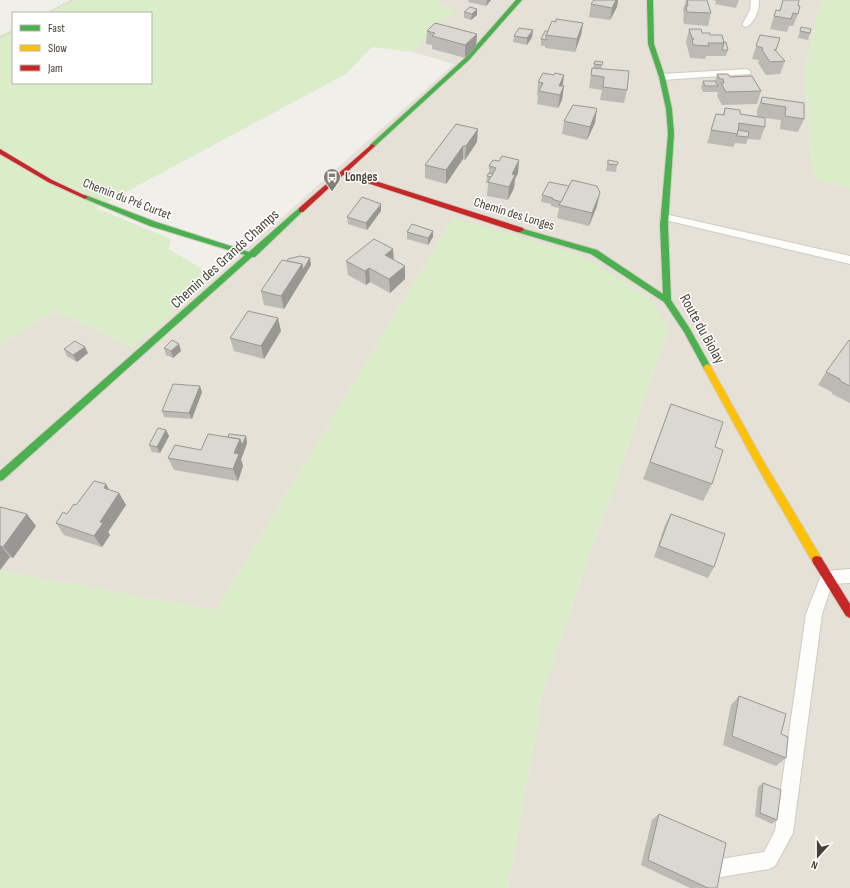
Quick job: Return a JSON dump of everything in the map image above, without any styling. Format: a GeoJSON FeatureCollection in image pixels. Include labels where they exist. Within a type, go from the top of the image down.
{"type":"FeatureCollection","features":[{"type":"Feature","properties":{"kind":"street","name":"Chemin des Grands Champs"},"geometry":{"type":"LineString","coordinates":[[0,477],[343,173],[467,59],[519,0]]}},
{"type":"Feature","properties":{"kind":"street","name":"Route du Biolay"},"geometry":{"type":"LineString","coordinates":[[650,0],[651,44],[662,77],[669,109],[671,134],[665,217],[668,300],[687,331],[761,465],[827,578],[850,613]]}},
{"type":"Feature","properties":{"kind":"street","name":"Chemin du Pré Curtet"},"geometry":{"type":"LineString","coordinates":[[0,151],[56,184],[77,194],[178,233],[252,255]]}},
{"type":"Feature","properties":{"kind":"street","name":"Chemin des Longes"},"geometry":{"type":"LineString","coordinates":[[343,173],[459,211],[594,252],[668,300]]}},
{"type":"Feature","properties":{"kind":"lane"},"geometry":{"type":"LineString","coordinates":[[746,25],[755,8],[755,0]]}},
{"type":"Feature","properties":{"kind":"lane"},"geometry":{"type":"LineString","coordinates":[[662,77],[710,72],[747,72]]}},
{"type":"Feature","properties":{"kind":"lane"},"geometry":{"type":"LineString","coordinates":[[665,217],[850,260]]}},
{"type":"Feature","properties":{"kind":"lane"},"geometry":{"type":"LineString","coordinates":[[721,868],[769,860],[784,833],[814,614],[827,578],[850,576]]}},
{"type":"Feature","properties":{"kind":"path"},"geometry":{"type":"LineString","coordinates":[[49,12],[72,0]]}},
{"type":"Feature","properties":{"kind":"path"},"geometry":{"type":"LineString","coordinates":[[0,37],[12,31]]}},
{"type":"Feature","properties":{"kind":"shaded area"},"geometry":{"type":"Polygon","coordinates":[[[434,0],[821,0],[804,72],[813,178],[850,189],[850,888],[508,888],[544,686],[669,328],[454,217],[216,610],[0,571],[0,344],[56,311],[132,348],[215,277],[454,64],[412,52],[454,11],[434,0]]]}},
{"type":"Feature","properties":{"kind":"green space"},"geometry":{"type":"Polygon","coordinates":[[[72,0],[434,0],[455,11],[412,52],[372,47],[346,74],[96,208],[171,239],[169,249],[215,277],[132,348],[56,311],[0,344],[0,36],[12,30],[12,84],[152,84],[152,12],[48,12],[72,0]]]}},
{"type":"Feature","properties":{"kind":"green space"},"geometry":{"type":"Polygon","coordinates":[[[821,0],[850,0],[850,189],[813,178],[804,72],[821,0]]]}},
{"type":"Feature","properties":{"kind":"green space"},"geometry":{"type":"Polygon","coordinates":[[[454,217],[583,256],[648,297],[669,328],[544,686],[508,888],[0,888],[0,571],[216,610],[454,217]]]}},
{"type":"Feature","properties":{"kind":"building"},"geometry":{"type":"Polygon","coordinates":[[[594,0],[616,0],[612,8],[591,4],[594,0]]]}},
{"type":"Feature","properties":{"kind":"building"},"geometry":{"type":"Polygon","coordinates":[[[687,0],[707,0],[711,13],[687,12],[687,0]]]}},
{"type":"Feature","properties":{"kind":"building"},"geometry":{"type":"Polygon","coordinates":[[[783,0],[799,0],[798,6],[800,6],[798,14],[793,13],[791,19],[774,16],[776,10],[780,11],[783,0]]]}},
{"type":"Feature","properties":{"kind":"building"},"geometry":{"type":"Polygon","coordinates":[[[470,7],[477,9],[472,14],[464,12],[470,7]]]}},
{"type":"Feature","properties":{"kind":"building"},"geometry":{"type":"Polygon","coordinates":[[[556,19],[583,23],[577,39],[546,35],[552,21],[556,22],[556,19]]]}},
{"type":"Feature","properties":{"kind":"building"},"geometry":{"type":"Polygon","coordinates":[[[435,23],[477,34],[465,45],[432,36],[435,33],[427,31],[435,23]]]}},
{"type":"Feature","properties":{"kind":"building"},"geometry":{"type":"Polygon","coordinates":[[[801,27],[811,29],[810,33],[800,31],[801,27]]]}},
{"type":"Feature","properties":{"kind":"building"},"geometry":{"type":"Polygon","coordinates":[[[519,28],[533,30],[527,38],[514,36],[519,28]]]}},
{"type":"Feature","properties":{"kind":"building"},"geometry":{"type":"Polygon","coordinates":[[[689,29],[701,29],[702,33],[710,33],[710,35],[722,35],[724,43],[708,43],[709,46],[693,45],[692,39],[694,39],[692,38],[689,29]]]}},
{"type":"Feature","properties":{"kind":"building"},"geometry":{"type":"Polygon","coordinates":[[[545,31],[548,31],[546,40],[541,39],[545,31]]]}},
{"type":"Feature","properties":{"kind":"building"},"geometry":{"type":"Polygon","coordinates":[[[760,35],[780,38],[776,50],[774,49],[785,61],[770,62],[762,50],[763,48],[756,46],[760,35]]]}},
{"type":"Feature","properties":{"kind":"building"},"geometry":{"type":"Polygon","coordinates":[[[723,42],[726,42],[728,50],[722,50],[723,42]]]}},
{"type":"Feature","properties":{"kind":"building"},"geometry":{"type":"Polygon","coordinates":[[[595,61],[603,62],[602,65],[594,64],[595,61]]]}},
{"type":"Feature","properties":{"kind":"building"},"geometry":{"type":"Polygon","coordinates":[[[592,68],[629,71],[627,90],[603,87],[604,77],[591,75],[592,68]]]}},
{"type":"Feature","properties":{"kind":"building"},"geometry":{"type":"Polygon","coordinates":[[[543,73],[564,75],[559,86],[564,86],[560,95],[539,91],[543,83],[538,82],[543,73]]]}},
{"type":"Feature","properties":{"kind":"building"},"geometry":{"type":"Polygon","coordinates":[[[717,74],[728,74],[730,77],[752,76],[761,91],[726,92],[721,83],[724,83],[723,79],[720,79],[717,74]]]}},
{"type":"Feature","properties":{"kind":"building"},"geometry":{"type":"Polygon","coordinates":[[[703,81],[715,81],[718,86],[705,86],[703,81]]]}},
{"type":"Feature","properties":{"kind":"building"},"geometry":{"type":"Polygon","coordinates":[[[762,97],[804,103],[804,119],[785,116],[786,107],[761,103],[762,97]]]}},
{"type":"Feature","properties":{"kind":"building"},"geometry":{"type":"Polygon","coordinates":[[[573,105],[597,109],[590,127],[564,121],[573,105]]]}},
{"type":"Feature","properties":{"kind":"building"},"geometry":{"type":"Polygon","coordinates":[[[725,108],[740,110],[740,114],[765,118],[765,127],[739,123],[738,134],[711,130],[716,114],[724,115],[725,108]]]}},
{"type":"Feature","properties":{"kind":"building"},"geometry":{"type":"Polygon","coordinates":[[[456,124],[478,129],[466,146],[463,146],[446,170],[425,165],[456,124]]]}},
{"type":"Feature","properties":{"kind":"building"},"geometry":{"type":"Polygon","coordinates":[[[738,130],[749,132],[748,137],[737,136],[738,130]]]}},
{"type":"Feature","properties":{"kind":"building"},"geometry":{"type":"Polygon","coordinates":[[[502,156],[519,160],[512,174],[515,175],[509,187],[488,182],[496,168],[489,166],[493,160],[499,161],[502,156]]]}},
{"type":"Feature","properties":{"kind":"building"},"geometry":{"type":"Polygon","coordinates":[[[608,160],[618,162],[617,165],[608,164],[608,160]]]}},
{"type":"Feature","properties":{"kind":"building"},"geometry":{"type":"Polygon","coordinates":[[[489,173],[493,174],[491,177],[487,176],[489,173]]]}},
{"type":"Feature","properties":{"kind":"building"},"geometry":{"type":"Polygon","coordinates":[[[572,180],[597,186],[600,193],[592,213],[559,205],[572,180]]]}},
{"type":"Feature","properties":{"kind":"building"},"geometry":{"type":"Polygon","coordinates":[[[549,182],[569,186],[561,202],[542,195],[549,182]]]}},
{"type":"Feature","properties":{"kind":"building"},"geometry":{"type":"Polygon","coordinates":[[[362,197],[381,204],[366,223],[347,217],[362,197]]]}},
{"type":"Feature","properties":{"kind":"building"},"geometry":{"type":"Polygon","coordinates":[[[412,224],[433,231],[428,238],[407,232],[412,224]]]}},
{"type":"Feature","properties":{"kind":"building"},"geometry":{"type":"Polygon","coordinates":[[[374,239],[393,249],[385,255],[405,266],[389,279],[369,268],[365,271],[346,261],[374,239]]]}},
{"type":"Feature","properties":{"kind":"building"},"geometry":{"type":"Polygon","coordinates":[[[300,256],[310,258],[303,270],[302,264],[287,261],[288,259],[300,256]]]}},
{"type":"Feature","properties":{"kind":"building"},"geometry":{"type":"Polygon","coordinates":[[[282,260],[302,264],[281,296],[261,291],[282,260]]]}},
{"type":"Feature","properties":{"kind":"building"},"geometry":{"type":"Polygon","coordinates":[[[248,311],[278,318],[261,346],[230,338],[248,311]]]}},
{"type":"Feature","properties":{"kind":"building"},"geometry":{"type":"Polygon","coordinates":[[[172,340],[179,344],[171,351],[164,348],[172,340]]]}},
{"type":"Feature","properties":{"kind":"building"},"geometry":{"type":"Polygon","coordinates":[[[849,340],[850,341],[850,386],[826,372],[849,340]]]}},
{"type":"Feature","properties":{"kind":"building"},"geometry":{"type":"Polygon","coordinates":[[[75,341],[85,347],[73,355],[64,349],[75,341]]]}},
{"type":"Feature","properties":{"kind":"building"},"geometry":{"type":"Polygon","coordinates":[[[173,384],[200,386],[189,413],[162,411],[173,384]]]}},
{"type":"Feature","properties":{"kind":"building"},"geometry":{"type":"Polygon","coordinates":[[[671,404],[723,422],[715,447],[723,450],[712,484],[650,462],[671,404]]]}},
{"type":"Feature","properties":{"kind":"building"},"geometry":{"type":"Polygon","coordinates":[[[158,428],[166,430],[157,447],[149,445],[158,428]]]}},
{"type":"Feature","properties":{"kind":"building"},"geometry":{"type":"Polygon","coordinates":[[[208,434],[240,439],[234,453],[239,454],[233,469],[168,458],[175,445],[201,450],[208,434]]]}},
{"type":"Feature","properties":{"kind":"building"},"geometry":{"type":"Polygon","coordinates":[[[229,434],[246,436],[242,445],[240,439],[228,437],[229,434]]]}},
{"type":"Feature","properties":{"kind":"building"},"geometry":{"type":"Polygon","coordinates":[[[94,481],[106,484],[104,488],[119,493],[100,522],[103,523],[94,536],[56,523],[63,512],[67,514],[74,504],[76,505],[94,481]]]}},
{"type":"Feature","properties":{"kind":"building"},"geometry":{"type":"Polygon","coordinates":[[[0,507],[27,514],[3,547],[0,547],[0,507]]]}},
{"type":"Feature","properties":{"kind":"building"},"geometry":{"type":"Polygon","coordinates":[[[671,514],[725,534],[714,567],[659,546],[671,514]]]}},
{"type":"Feature","properties":{"kind":"building"},"geometry":{"type":"Polygon","coordinates":[[[739,696],[786,714],[781,734],[788,737],[786,758],[732,736],[739,696]]]}},
{"type":"Feature","properties":{"kind":"building"},"geometry":{"type":"Polygon","coordinates":[[[763,783],[781,790],[777,820],[760,813],[763,783]]]}},
{"type":"Feature","properties":{"kind":"building"},"geometry":{"type":"Polygon","coordinates":[[[659,814],[726,843],[717,888],[708,888],[648,860],[659,814]]]}},
{"type":"Feature","properties":{"kind":"traffic: fast"},"geometry":{"type":"LineString","coordinates":[[372,146],[467,59],[519,0]]}},
{"type":"Feature","properties":{"kind":"traffic: fast"},"geometry":{"type":"LineString","coordinates":[[650,0],[651,44],[662,77],[669,109],[671,134],[664,225],[667,300],[687,331],[707,367]]}},
{"type":"Feature","properties":{"kind":"traffic: fast"},"geometry":{"type":"LineString","coordinates":[[85,197],[153,224],[252,255]]}},
{"type":"Feature","properties":{"kind":"traffic: fast"},"geometry":{"type":"LineString","coordinates":[[0,477],[301,210]]}},
{"type":"Feature","properties":{"kind":"traffic: fast"},"geometry":{"type":"LineString","coordinates":[[520,230],[594,252],[667,300]]}},
{"type":"Feature","properties":{"kind":"traffic: slow"},"geometry":{"type":"LineString","coordinates":[[707,367],[761,465],[817,560]]}},
{"type":"Feature","properties":{"kind":"traffic: jam"},"geometry":{"type":"LineString","coordinates":[[301,210],[372,146]]}},
{"type":"Feature","properties":{"kind":"traffic: jam"},"geometry":{"type":"LineString","coordinates":[[0,151],[50,181],[85,197]]}},
{"type":"Feature","properties":{"kind":"traffic: jam"},"geometry":{"type":"LineString","coordinates":[[343,173],[520,230]]}},
{"type":"Feature","properties":{"kind":"traffic: jam"},"geometry":{"type":"LineString","coordinates":[[817,560],[850,613]]}},
{"type":"Feature","properties":{"kind":"place","name":"Longes"},"geometry":{"type":"Point","coordinates":[332,192]}}]}
